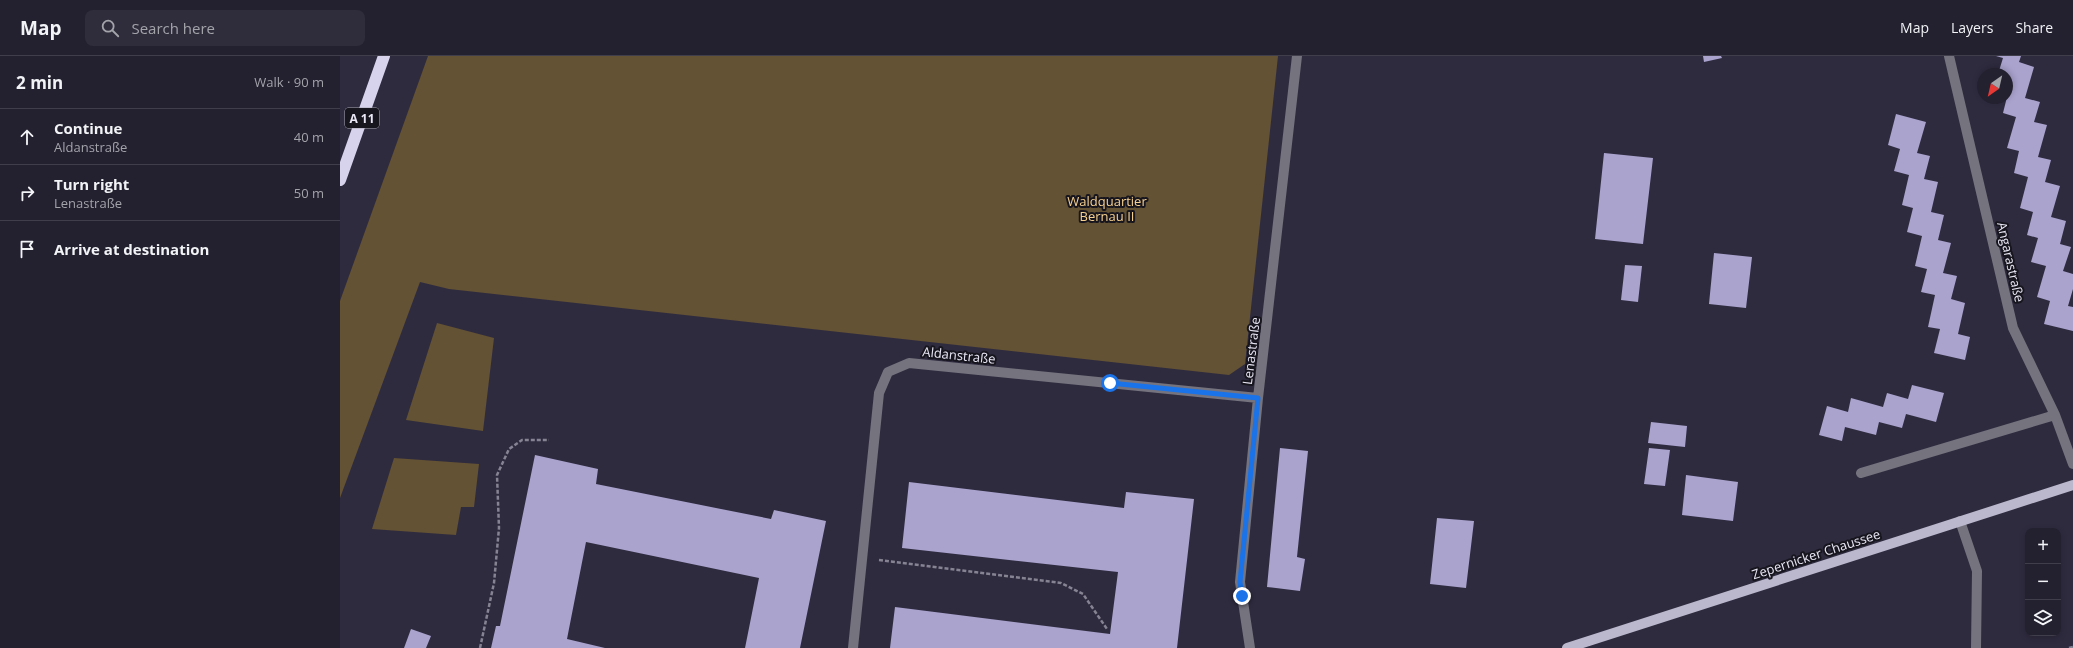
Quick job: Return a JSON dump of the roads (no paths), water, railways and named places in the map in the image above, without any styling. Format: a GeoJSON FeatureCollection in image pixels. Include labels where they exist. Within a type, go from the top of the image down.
{"type":"FeatureCollection","features":[{"type":"Feature","properties":{"kind":"highway","name":"A 11"},"geometry":{"type":"LineString","coordinates":[[340,180],[384,56]]}},
{"type":"Feature","properties":{"kind":"main road","name":"Zepernicker Chaussee"},"geometry":{"type":"LineString","coordinates":[[1567,648],[2073,485]]}},
{"type":"Feature","properties":{"kind":"street","name":"Lenastraße"},"geometry":{"type":"LineString","coordinates":[[1250,648],[1240,582],[1258,398],[1298,56]]}},
{"type":"Feature","properties":{"kind":"street","name":"Angarastraße"},"geometry":{"type":"LineString","coordinates":[[1949,56],[2013,328],[2055,415],[2069,438],[2073,464]]}},
{"type":"Feature","properties":{"kind":"street","name":"Aldanstraße"},"geometry":{"type":"LineString","coordinates":[[853,648],[880,393],[888,372],[909,363],[1258,398]]}},
{"type":"Feature","properties":{"kind":"street"},"geometry":{"type":"LineString","coordinates":[[1861,473],[2055,415]]}},
{"type":"Feature","properties":{"kind":"street"},"geometry":{"type":"LineString","coordinates":[[1960,521],[1977,571],[1976,648]]}},
{"type":"Feature","properties":{"kind":"park label","name":"Waldquartier Bernau II"},"geometry":{"type":"Point","coordinates":[1107,208]}}]}
